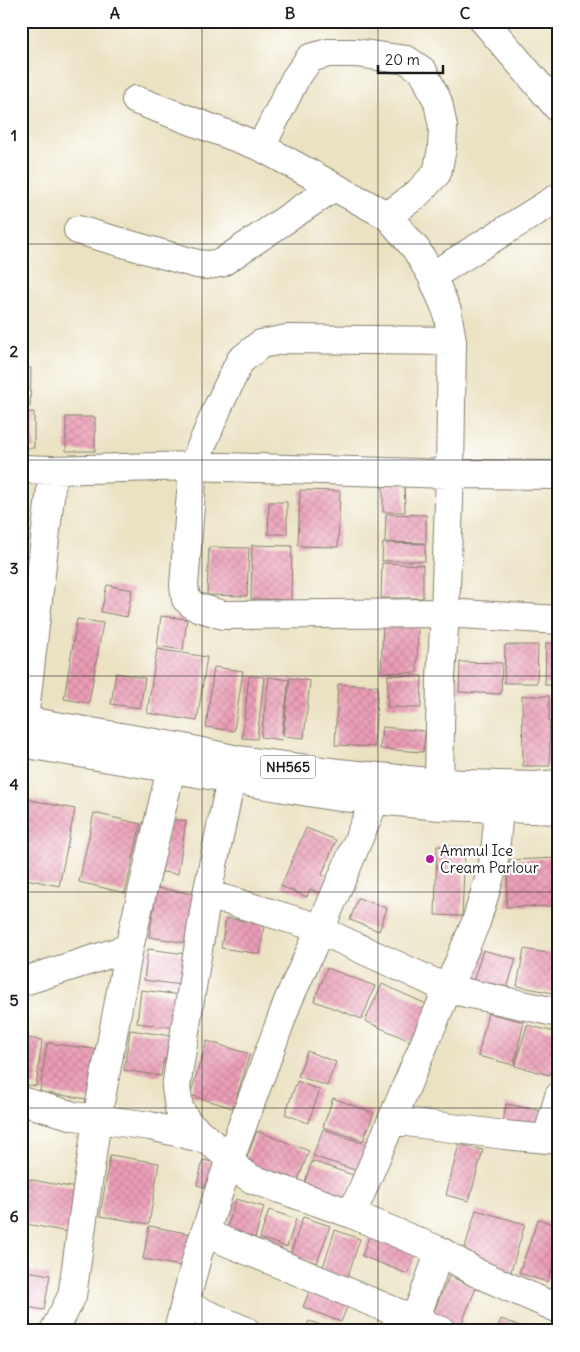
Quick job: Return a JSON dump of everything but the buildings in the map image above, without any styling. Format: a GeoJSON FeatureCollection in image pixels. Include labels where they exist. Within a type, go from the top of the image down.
{"type":"FeatureCollection","features":[{"type":"Feature","properties":{"kind":"main road"},"geometry":{"type":"LineString","coordinates":[[484,21],[559,109]]}},
{"type":"Feature","properties":{"kind":"main road"},"geometry":{"type":"LineString","coordinates":[[261,147],[295,79],[310,58],[328,53],[356,53],[407,60],[423,71],[438,102],[442,127],[442,149],[437,173],[417,194],[388,216]]}},
{"type":"Feature","properties":{"kind":"main road"},"geometry":{"type":"LineString","coordinates":[[136,100],[261,147],[388,216],[416,249],[432,276],[447,311],[452,341],[450,474],[441,678],[439,783]]}},
{"type":"Feature","properties":{"kind":"main road"},"geometry":{"type":"LineString","coordinates":[[78,230],[197,264],[220,263],[334,187]]}},
{"type":"Feature","properties":{"kind":"main road"},"geometry":{"type":"LineString","coordinates":[[432,276],[559,198]]}},
{"type":"Feature","properties":{"kind":"main road"},"geometry":{"type":"LineString","coordinates":[[452,341],[287,339],[261,344],[240,361],[193,466],[184,586],[186,599],[194,606],[223,615],[445,613],[559,620]]}},
{"type":"Feature","properties":{"kind":"main road"},"geometry":{"type":"LineString","coordinates":[[21,469],[52,470],[193,466],[450,474],[558,474]]}},
{"type":"Feature","properties":{"kind":"main road"},"geometry":{"type":"LineString","coordinates":[[22,728],[52,470]]}},
{"type":"Feature","properties":{"kind":"main road","name":"NH565"},"geometry":{"type":"LineString","coordinates":[[22,728],[171,769],[332,796],[441,806],[559,810]]}},
{"type":"Feature","properties":{"kind":"main road","name":"NH565"},"geometry":{"type":"LineString","coordinates":[[22,728],[179,747],[237,760],[338,773],[439,783],[533,786],[559,784]]}},
{"type":"Feature","properties":{"kind":"main road"},"geometry":{"type":"LineString","coordinates":[[54,1331],[72,1296],[97,1119],[129,948],[171,769]]}},
{"type":"Feature","properties":{"kind":"main road"},"geometry":{"type":"LineString","coordinates":[[231,779],[207,894],[176,1087],[179,1108],[187,1122],[230,1159],[239,1171],[252,1179],[352,1214],[440,1251],[477,1273],[559,1309]]}},
{"type":"Feature","properties":{"kind":"main road"},"geometry":{"type":"LineString","coordinates":[[178,1331],[198,1253],[288,1001],[375,800]]}},
{"type":"Feature","properties":{"kind":"main road"},"geometry":{"type":"LineString","coordinates":[[352,1214],[476,922],[495,854],[498,808]]}},
{"type":"Feature","properties":{"kind":"main road"},"geometry":{"type":"LineString","coordinates":[[207,894],[307,924],[448,988],[559,1013]]}},
{"type":"Feature","properties":{"kind":"main road"},"geometry":{"type":"LineString","coordinates":[[21,982],[129,948]]}},
{"type":"Feature","properties":{"kind":"main road"},"geometry":{"type":"LineString","coordinates":[[392,1120],[504,1135],[553,1139],[559,1096]]}},
{"type":"Feature","properties":{"kind":"main road"},"geometry":{"type":"LineString","coordinates":[[21,1101],[74,1116],[150,1126],[207,1139]]}},
{"type":"Feature","properties":{"kind":"main road"},"geometry":{"type":"LineString","coordinates":[[205,1233],[413,1325],[442,1331]]}},
{"type":"Feature","properties":{"kind":"main road"},"geometry":{"type":"LineString","coordinates":[[413,1325],[440,1251]]}},
{"type":"Feature","properties":{"kind":"main road"},"geometry":{"type":"LineString","coordinates":[[185,1305],[246,1331]]}},
{"type":"Feature","properties":{"kind":"place","name":"Ammul Ice Cream Parlour"},"geometry":{"type":"Point","coordinates":[430,859]}}]}
